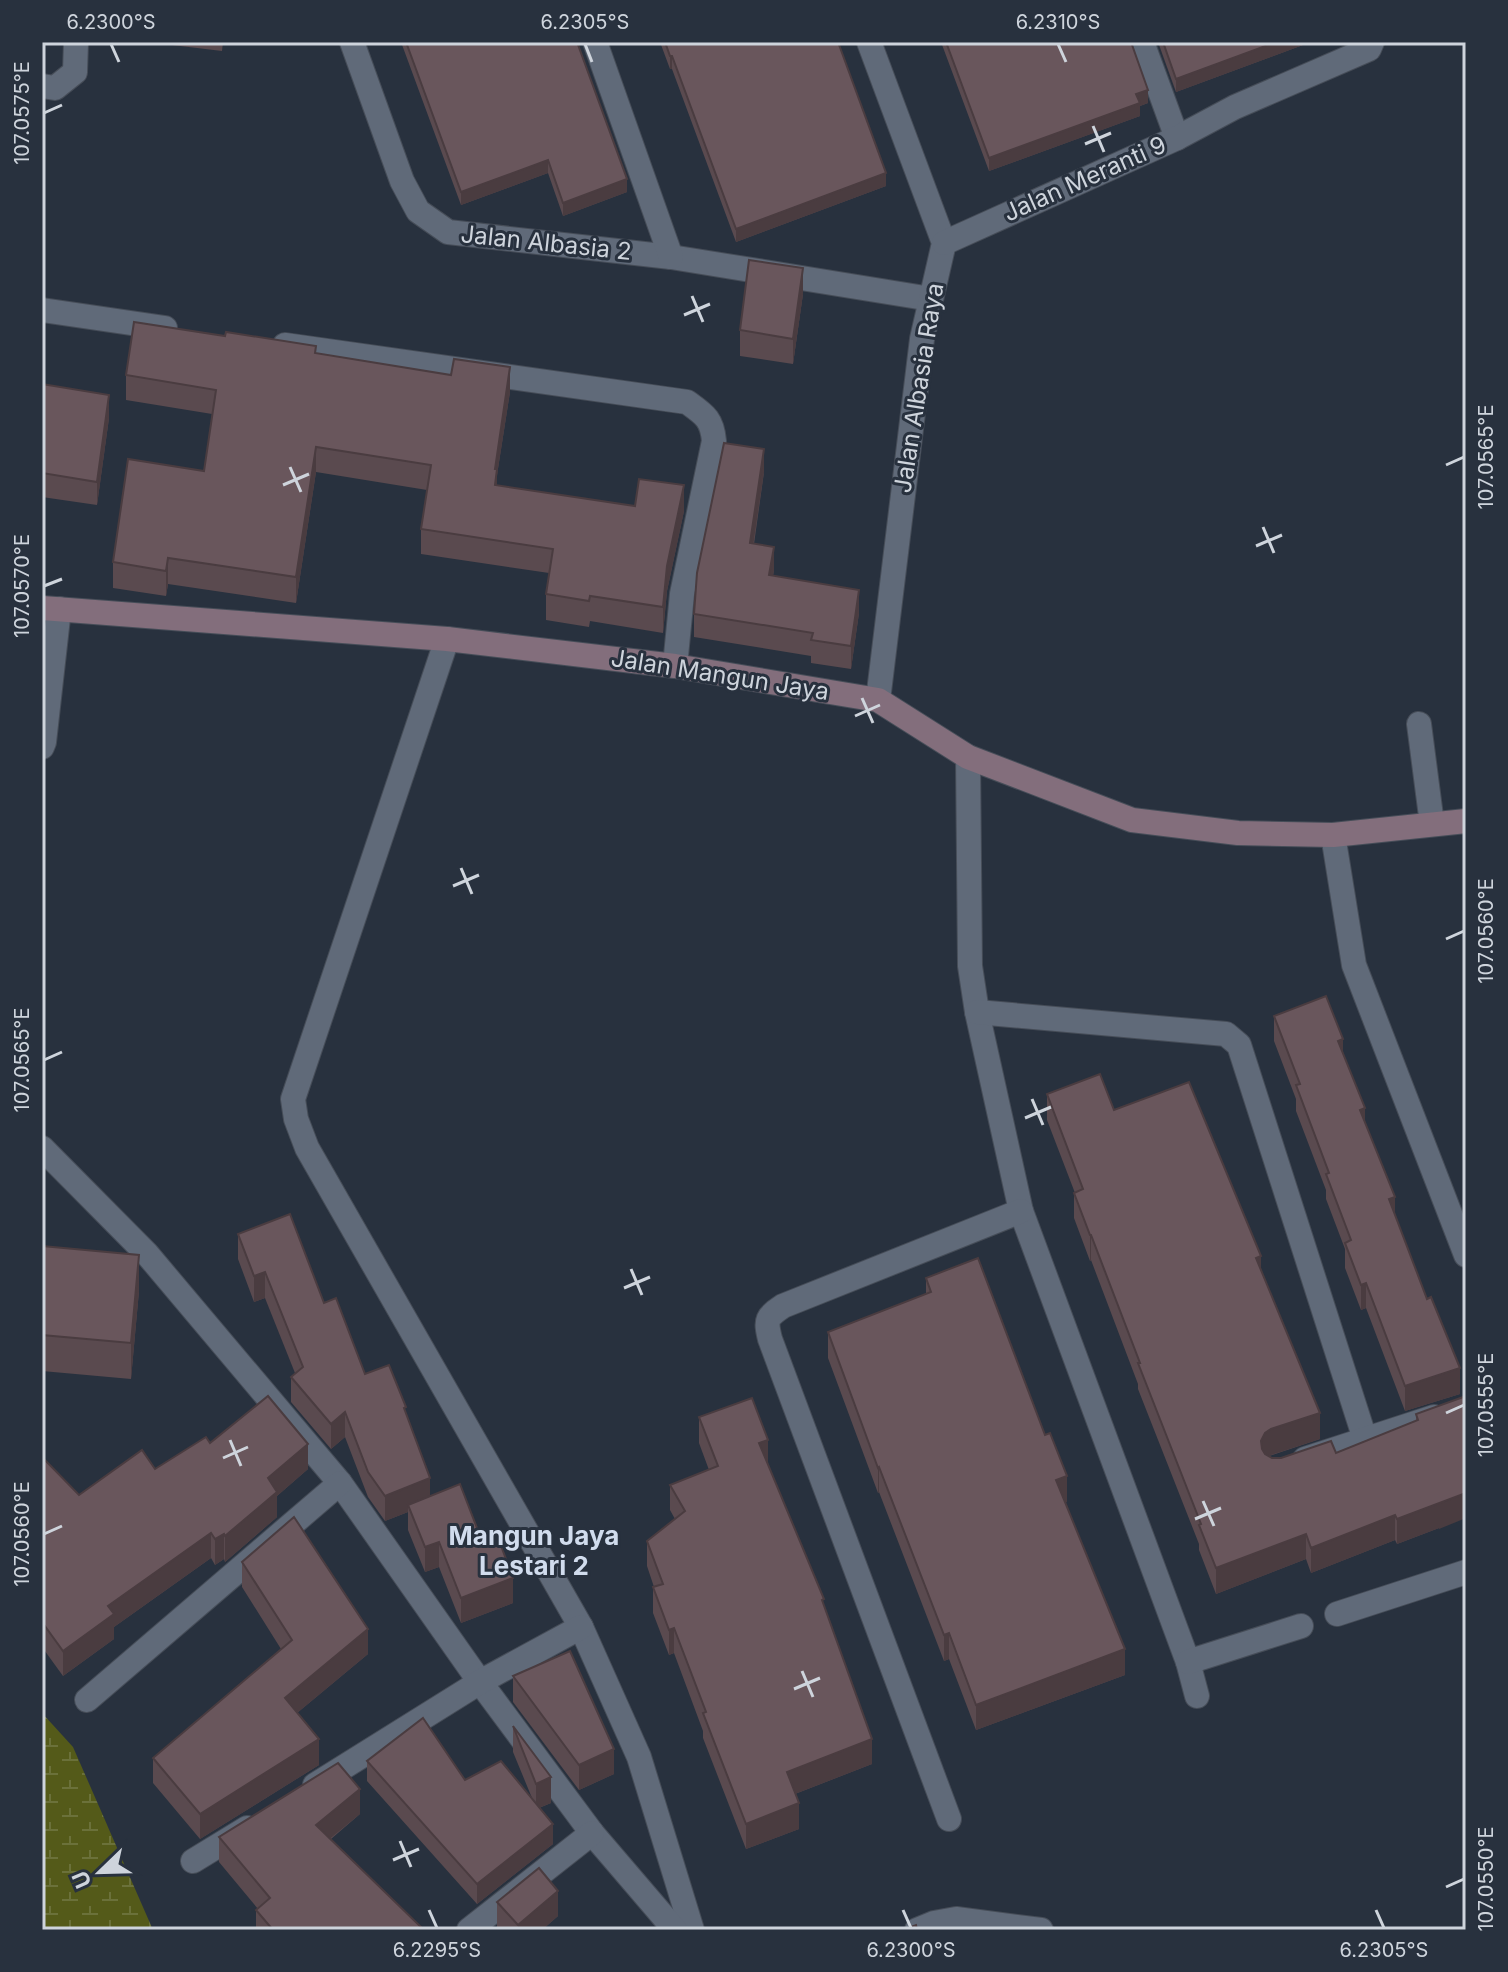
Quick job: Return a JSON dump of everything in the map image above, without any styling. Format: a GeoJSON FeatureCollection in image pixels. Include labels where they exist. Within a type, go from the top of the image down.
{"type":"FeatureCollection","features":[{"type":"Feature","properties":{"kind":"street"},"geometry":{"type":"LineString","coordinates":[[42,86],[55,88],[75,72],[76,42]]}},
{"type":"Feature","properties":{"kind":"street","name":"Jalan Albasia 2"},"geometry":{"type":"LineString","coordinates":[[352,42],[402,181],[418,211],[448,232],[671,257],[931,299]]}},
{"type":"Feature","properties":{"kind":"street"},"geometry":{"type":"LineString","coordinates":[[595,42],[671,257]]}},
{"type":"Feature","properties":{"kind":"street"},"geometry":{"type":"LineString","coordinates":[[869,42],[944,243]]}},
{"type":"Feature","properties":{"kind":"street","name":"Jalan Meranti 9"},"geometry":{"type":"LineString","coordinates":[[944,243],[1177,138],[1142,42]]}},
{"type":"Feature","properties":{"kind":"street"},"geometry":{"type":"LineString","coordinates":[[1177,138],[1235,107],[1369,49],[1372,42]]}},
{"type":"Feature","properties":{"kind":"street","name":"Jalan Albasia Raya"},"geometry":{"type":"LineString","coordinates":[[878,700],[922,339],[944,243]]}},
{"type":"Feature","properties":{"kind":"street"},"geometry":{"type":"LineString","coordinates":[[42,310],[184,331]]}},
{"type":"Feature","properties":{"kind":"street"},"geometry":{"type":"LineString","coordinates":[[262,342],[687,402],[707,417],[714,441],[682,594],[675,666]]}},
{"type":"Feature","properties":{"kind":"street"},"geometry":{"type":"LineString","coordinates":[[42,747],[51,608]]}},
{"type":"Feature","properties":{"kind":"street","name":"Jalan Mangun Jaya"},"geometry":{"type":"LineString","coordinates":[[51,608],[447,639],[675,666],[878,700],[968,757],[1132,820],[1238,833],[1333,835],[1466,821]]}},
{"type":"Feature","properties":{"kind":"street"},"geometry":{"type":"LineString","coordinates":[[447,639],[293,1099],[296,1119],[307,1148],[581,1627],[639,1757],[677,1929]]}},
{"type":"Feature","properties":{"kind":"street"},"geometry":{"type":"LineString","coordinates":[[1419,724],[1432,824]]}},
{"type":"Feature","properties":{"kind":"street"},"geometry":{"type":"LineString","coordinates":[[968,757],[970,966],[977,1012],[1021,1211],[1188,1662],[1197,1696]]}},
{"type":"Feature","properties":{"kind":"street"},"geometry":{"type":"LineString","coordinates":[[1333,835],[1354,965],[1466,1255]]}},
{"type":"Feature","properties":{"kind":"street"},"geometry":{"type":"LineString","coordinates":[[977,1012],[1226,1034],[1239,1045],[1365,1439]]}},
{"type":"Feature","properties":{"kind":"street"},"geometry":{"type":"LineString","coordinates":[[42,1148],[147,1254],[340,1483],[480,1682],[592,1833],[677,1929]]}},
{"type":"Feature","properties":{"kind":"street"},"geometry":{"type":"LineString","coordinates":[[949,1819],[766,1324],[770,1315],[783,1306],[1021,1211]]}},
{"type":"Feature","properties":{"kind":"street"},"geometry":{"type":"LineString","coordinates":[[1276,1469],[1462,1408]]}},
{"type":"Feature","properties":{"kind":"street"},"geometry":{"type":"LineString","coordinates":[[87,1700],[340,1483]]}},
{"type":"Feature","properties":{"kind":"street"},"geometry":{"type":"LineString","coordinates":[[1337,1614],[1466,1572]]}},
{"type":"Feature","properties":{"kind":"street"},"geometry":{"type":"LineString","coordinates":[[1188,1662],[1301,1626]]}},
{"type":"Feature","properties":{"kind":"street"},"geometry":{"type":"LineString","coordinates":[[297,1796],[480,1682],[581,1627]]}},
{"type":"Feature","properties":{"kind":"street"},"geometry":{"type":"LineString","coordinates":[[193,1861],[271,1812]]}},
{"type":"Feature","properties":{"kind":"street"},"geometry":{"type":"LineString","coordinates":[[469,1930],[592,1833]]}},
{"type":"Feature","properties":{"kind":"street"},"geometry":{"type":"LineString","coordinates":[[917,1930],[934,1923],[1041,1930]]}},
{"type":"Feature","properties":{"kind":"green space"},"geometry":{"type":"Polygon","coordinates":[[[42,1713],[73,1747],[153,1930],[42,1930],[42,1713]]]}},
{"type":"Feature","properties":{"kind":"building"},"geometry":{"type":"Polygon","coordinates":[[[406,42],[577,42],[627,179],[563,203],[548,160],[461,192],[406,42]]]}},
{"type":"Feature","properties":{"kind":"building"},"geometry":{"type":"Polygon","coordinates":[[[665,42],[838,42],[886,173],[736,229],[665,42]]]}},
{"type":"Feature","properties":{"kind":"building"},"geometry":{"type":"Polygon","coordinates":[[[946,42],[1131,42],[1148,90],[1136,94],[1140,103],[989,158],[946,42]]]}},
{"type":"Feature","properties":{"kind":"building"},"geometry":{"type":"Polygon","coordinates":[[[1163,42],[1276,42],[1176,79],[1163,42]]]}},
{"type":"Feature","properties":{"kind":"building"},"geometry":{"type":"Polygon","coordinates":[[[749,260],[803,268],[793,339],[740,330],[749,260]]]}},
{"type":"Feature","properties":{"kind":"building"},"geometry":{"type":"Polygon","coordinates":[[[134,322],[316,346],[315,353],[451,375],[454,359],[510,367],[495,485],[635,506],[639,479],[684,485],[667,566],[663,607],[590,596],[589,601],[546,594],[553,549],[421,529],[431,465],[316,447],[296,577],[168,558],[166,571],[113,562],[128,459],[204,471],[216,390],[126,375],[134,322]]]}},
{"type":"Feature","properties":{"kind":"building"},"geometry":{"type":"Polygon","coordinates":[[[42,384],[109,395],[97,482],[42,473],[42,384]]]}},
{"type":"Feature","properties":{"kind":"building"},"geometry":{"type":"Polygon","coordinates":[[[724,443],[764,449],[750,543],[774,547],[769,575],[859,590],[851,646],[811,640],[813,633],[694,614],[697,573],[724,443]]]}},
{"type":"Feature","properties":{"kind":"building"},"geometry":{"type":"Polygon","coordinates":[[[1326,996],[1343,1039],[1338,1041],[1365,1108],[1360,1110],[1395,1197],[1389,1199],[1427,1299],[1431,1297],[1460,1368],[1405,1386],[1366,1283],[1361,1285],[1345,1243],[1351,1240],[1296,1085],[1300,1084],[1274,1016],[1326,996]]]}},
{"type":"Feature","properties":{"kind":"building"},"geometry":{"type":"Polygon","coordinates":[[[1100,1074],[1114,1110],[1189,1082],[1261,1256],[1256,1258],[1320,1413],[1265,1433],[1261,1441],[1265,1454],[1281,1458],[1331,1441],[1336,1453],[1418,1420],[1416,1414],[1466,1396],[1466,1493],[1397,1519],[1395,1515],[1311,1548],[1306,1534],[1216,1568],[1074,1193],[1083,1189],[1047,1094],[1100,1074]]]}},
{"type":"Feature","properties":{"kind":"building"},"geometry":{"type":"Polygon","coordinates":[[[290,1214],[324,1303],[336,1298],[365,1374],[389,1365],[430,1478],[385,1496],[368,1472],[345,1412],[331,1424],[291,1377],[303,1367],[265,1272],[254,1276],[238,1234],[290,1214]]]}},
{"type":"Feature","properties":{"kind":"building"},"geometry":{"type":"Polygon","coordinates":[[[42,1246],[139,1255],[131,1343],[42,1335],[42,1246]]]}},
{"type":"Feature","properties":{"kind":"building"},"geometry":{"type":"Polygon","coordinates":[[[978,1258],[1045,1435],[1050,1433],[1067,1476],[1056,1480],[1125,1649],[976,1705],[949,1633],[944,1635],[828,1332],[931,1292],[926,1278],[978,1258]]]}},
{"type":"Feature","properties":{"kind":"building"},"geometry":{"type":"Polygon","coordinates":[[[268,1396],[308,1444],[268,1478],[277,1492],[225,1536],[215,1539],[211,1533],[108,1606],[114,1614],[63,1651],[42,1622],[42,1457],[79,1495],[142,1450],[155,1469],[206,1437],[210,1443],[268,1396]]]}},
{"type":"Feature","properties":{"kind":"building"},"geometry":{"type":"Polygon","coordinates":[[[752,1398],[768,1440],[759,1443],[824,1599],[872,1739],[787,1772],[799,1803],[746,1824],[674,1628],[669,1630],[653,1587],[663,1584],[647,1541],[685,1511],[670,1485],[718,1466],[699,1417],[752,1398]]]}},
{"type":"Feature","properties":{"kind":"building"},"geometry":{"type":"Polygon","coordinates":[[[460,1484],[482,1541],[497,1535],[513,1578],[461,1598],[439,1542],[425,1547],[408,1505],[460,1484]]]}},
{"type":"Feature","properties":{"kind":"building"},"geometry":{"type":"Polygon","coordinates":[[[294,1517],[368,1629],[285,1698],[319,1739],[200,1814],[153,1758],[292,1640],[242,1562],[294,1517]]]}},
{"type":"Feature","properties":{"kind":"building"},"geometry":{"type":"Polygon","coordinates":[[[570,1651],[614,1749],[579,1765],[513,1676],[570,1651]]]}},
{"type":"Feature","properties":{"kind":"building"},"geometry":{"type":"Polygon","coordinates":[[[423,1718],[465,1780],[501,1761],[553,1824],[477,1884],[367,1761],[423,1718]]]}},
{"type":"Feature","properties":{"kind":"building"},"geometry":{"type":"Polygon","coordinates":[[[513,1726],[551,1777],[536,1784],[513,1726]]]}},
{"type":"Feature","properties":{"kind":"building"},"geometry":{"type":"Polygon","coordinates":[[[338,1763],[360,1789],[316,1825],[424,1930],[273,1930],[256,1910],[270,1898],[219,1837],[338,1763]]]}},
{"type":"Feature","properties":{"kind":"building"},"geometry":{"type":"Polygon","coordinates":[[[539,1868],[558,1891],[518,1925],[497,1902],[539,1868]]]}},
{"type":"Feature","properties":{"kind":"district","name":"Mangun Jaya Lestari 2"},"geometry":{"type":"Point","coordinates":[534,1551]}}]}
